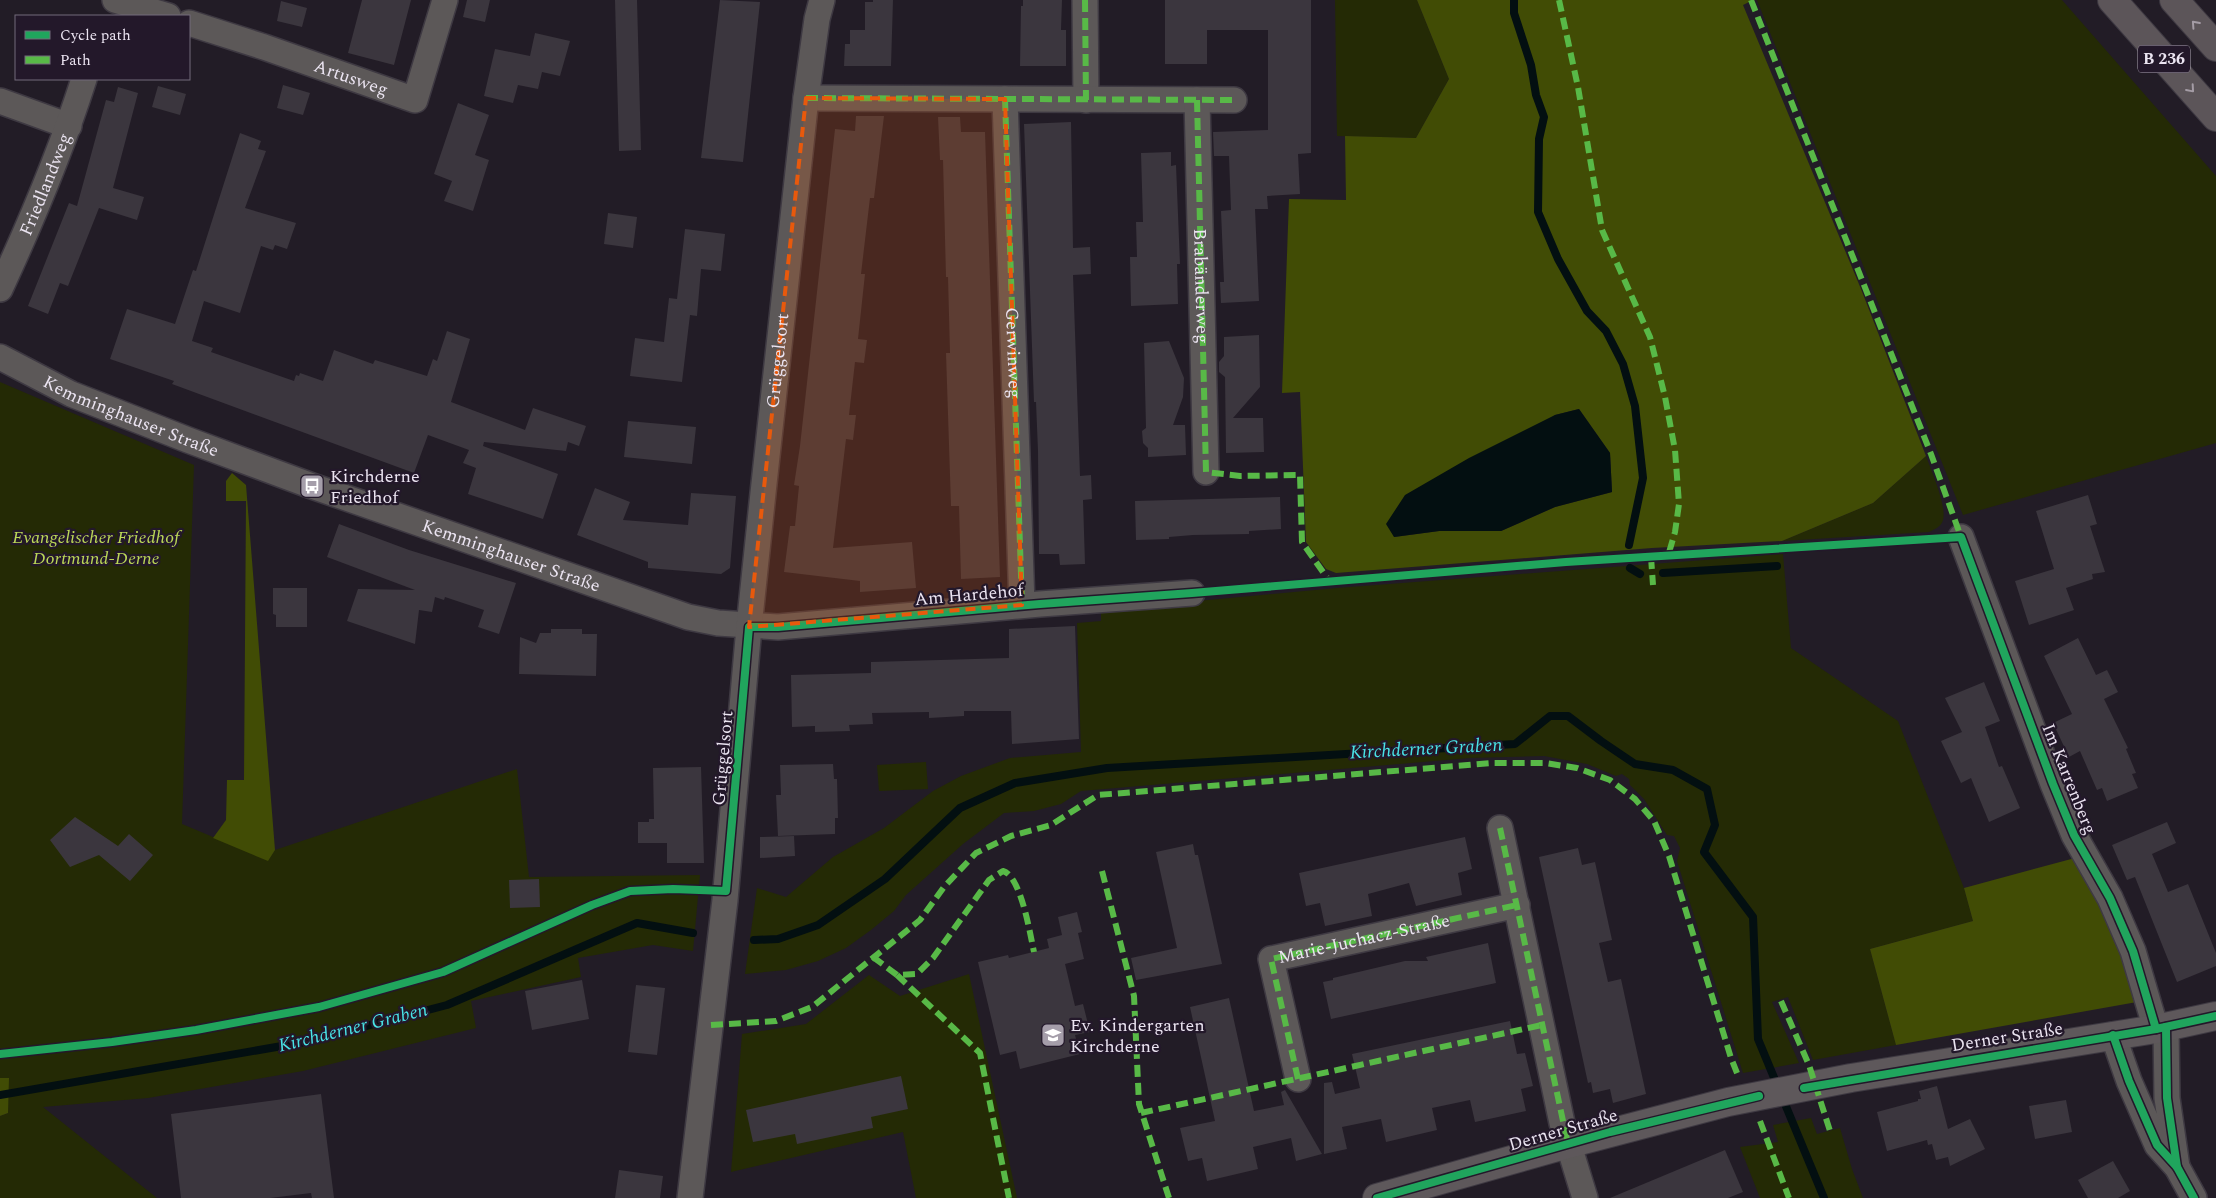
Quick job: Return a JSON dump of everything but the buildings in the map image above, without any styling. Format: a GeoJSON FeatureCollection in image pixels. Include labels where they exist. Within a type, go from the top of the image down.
{"type":"FeatureCollection","features":[{"type":"Feature","properties":{"kind":"highway","name":"B 236"},"geometry":{"type":"LineString","coordinates":[[2112,0],[2216,118]]}},
{"type":"Feature","properties":{"kind":"highway","name":"B 236"},"geometry":{"type":"LineString","coordinates":[[2174,0],[2216,47]]}},
{"type":"Feature","properties":{"kind":"main road","name":"Derner Straße"},"geometry":{"type":"LineString","coordinates":[[1377,1198],[1663,1118],[1759,1096],[2161,1028],[2216,1016]]}},
{"type":"Feature","properties":{"kind":"street"},"geometry":{"type":"LineString","coordinates":[[103,15],[108,0]]}},
{"type":"Feature","properties":{"kind":"street"},"geometry":{"type":"LineString","coordinates":[[115,0],[165,15]]}},
{"type":"Feature","properties":{"kind":"street","name":"Artusweg"},"geometry":{"type":"LineString","coordinates":[[190,23],[415,100],[445,0]]}},
{"type":"Feature","properties":{"kind":"street","name":"Grüggelsort"},"geometry":{"type":"LineString","coordinates":[[690,1198],[725,900],[749,626],[806,98],[816,19],[822,0]]}},
{"type":"Feature","properties":{"kind":"street"},"geometry":{"type":"LineString","coordinates":[[1085,0],[1086,100]]}},
{"type":"Feature","properties":{"kind":"street","name":"Friedlandweg"},"geometry":{"type":"LineString","coordinates":[[0,289],[28,229],[69,126],[84,80]]}},
{"type":"Feature","properties":{"kind":"street"},"geometry":{"type":"LineString","coordinates":[[806,98],[1234,100]]}},
{"type":"Feature","properties":{"kind":"street","name":"Gerwinweg"},"geometry":{"type":"LineString","coordinates":[[1005,99],[1022,605]]}},
{"type":"Feature","properties":{"kind":"street","name":"Brabänderweg"},"geometry":{"type":"LineString","coordinates":[[1196,100],[1206,472]]}},
{"type":"Feature","properties":{"kind":"street"},"geometry":{"type":"LineString","coordinates":[[0,101],[69,126]]}},
{"type":"Feature","properties":{"kind":"street","name":"Kemminghauser Straße"},"geometry":{"type":"LineString","coordinates":[[0,357],[71,394],[312,486],[688,617],[749,626]]}},
{"type":"Feature","properties":{"kind":"street","name":"Im Karrenberg"},"geometry":{"type":"LineString","coordinates":[[1960,537],[2056,793],[2074,835],[2110,898],[2161,1028],[2167,1098],[2177,1168]]}},
{"type":"Feature","properties":{"kind":"street","name":"Am Hardehof"},"geometry":{"type":"LineString","coordinates":[[749,626],[778,627],[1022,605],[1192,594]]}},
{"type":"Feature","properties":{"kind":"street"},"geometry":{"type":"LineString","coordinates":[[1500,828],[1568,1144],[1585,1198]]}},
{"type":"Feature","properties":{"kind":"street","name":"Marie-Juchacz-Straße"},"geometry":{"type":"LineString","coordinates":[[1298,1079],[1271,959],[1516,905]]}},
{"type":"Feature","properties":{"kind":"street","name":"Im Karrenberg"},"geometry":{"type":"LineString","coordinates":[[2113,1035],[2129,1081],[2157,1145],[2177,1168],[2194,1198]]}},
{"type":"Feature","properties":{"kind":"highlighted area"},"geometry":{"type":"Polygon","coordinates":[[[806,98],[1005,99],[1022,605],[749,627],[806,98]]]}},
{"type":"Feature","properties":{"kind":"green space"},"geometry":{"type":"Polygon","coordinates":[[[1335,0],[1417,0],[1449,79],[1416,138],[1337,136],[1335,0]]]}},
{"type":"Feature","properties":{"kind":"green space"},"geometry":{"type":"Polygon","coordinates":[[[1417,0],[1753,0],[1743,5],[1861,289],[1926,456],[1873,503],[1782,541],[1652,548],[1336,573],[1326,569],[1306,542],[1300,392],[1282,393],[1289,199],[1346,200],[1345,136],[1416,138],[1449,79],[1417,0]],[[1579,409],[1555,415],[1394,537],[1439,531],[1501,531],[1555,507],[1612,492],[1610,453],[1579,409]]]}},
{"type":"Feature","properties":{"kind":"green space"},"geometry":{"type":"Polygon","coordinates":[[[1757,0],[2062,0],[2216,176],[2216,443],[1963,515],[1757,0]]]}},
{"type":"Feature","properties":{"kind":"green space","name":"Evangelischer Friedhof Dortmund-Derne"},"geometry":{"type":"Polygon","coordinates":[[[0,382],[194,465],[182,824],[268,860],[275,850],[517,769],[529,877],[700,875],[693,951],[653,945],[578,958],[581,977],[471,1001],[476,1028],[303,1071],[148,1098],[43,1107],[157,1198],[0,1198],[0,1116],[8,1113],[8,1078],[0,1078],[0,382]]]}},
{"type":"Feature","properties":{"kind":"green space"},"geometry":{"type":"Polygon","coordinates":[[[1926,456],[1943,506],[1943,520],[1936,529],[1929,532],[1782,541],[1873,503],[1926,456]]]}},
{"type":"Feature","properties":{"kind":"green space"},"geometry":{"type":"Polygon","coordinates":[[[232,473],[246,485],[275,850],[268,861],[213,838],[226,820],[227,780],[244,780],[246,501],[226,501],[226,481],[232,473]]]}},
{"type":"Feature","properties":{"kind":"green space"},"geometry":{"type":"Polygon","coordinates":[[[1783,554],[1791,648],[1898,721],[1964,888],[1973,921],[1870,949],[1896,1045],[1813,1060],[1788,997],[1772,1002],[1799,1063],[1743,1073],[1677,861],[1680,848],[1674,836],[1667,835],[1644,799],[1630,785],[1629,779],[1622,774],[1616,776],[1587,764],[1544,756],[1470,758],[1081,791],[1061,804],[1034,811],[1004,813],[963,844],[906,895],[894,911],[846,948],[818,961],[786,970],[745,974],[757,888],[786,897],[833,857],[884,828],[933,791],[961,776],[1010,758],[1081,752],[1077,623],[1101,621],[1101,610],[1337,588],[1783,554]]]}},
{"type":"Feature","properties":{"kind":"green space"},"geometry":{"type":"Polygon","coordinates":[[[926,762],[928,789],[879,791],[877,765],[926,762]]]}},
{"type":"Feature","properties":{"kind":"green space"},"geometry":{"type":"Polygon","coordinates":[[[2075,858],[2105,912],[2137,1002],[1896,1045],[1870,949],[1973,921],[1964,888],[2075,858]]]}},
{"type":"Feature","properties":{"kind":"green space"},"geometry":{"type":"Polygon","coordinates":[[[969,974],[1017,1198],[916,1198],[903,1132],[731,1172],[742,1034],[806,1024],[869,975],[900,996],[969,974]]]}},
{"type":"Feature","properties":{"kind":"green space"},"geometry":{"type":"Polygon","coordinates":[[[0,1078],[9,1078],[8,1113],[0,1116],[0,1078]]]}},
{"type":"Feature","properties":{"kind":"green space"},"geometry":{"type":"Polygon","coordinates":[[[1811,1118],[1817,1134],[1840,1128],[1863,1198],[1760,1198],[1740,1147],[1778,1142],[1773,1125],[1811,1118]]]}},
{"type":"Feature","properties":{"kind":"shaded area"},"geometry":{"type":"Polygon","coordinates":[[[1579,409],[1610,453],[1612,492],[1555,507],[1501,531],[1439,531],[1394,537],[1386,524],[1405,495],[1469,458],[1555,415],[1579,409]]]}},
{"type":"Feature","properties":{"kind":"waterway"},"geometry":{"type":"LineString","coordinates":[[1514,0],[1514,13],[1531,65],[1536,95],[1544,117],[1539,139],[1538,212],[1558,259],[1587,311],[1606,331],[1623,364],[1635,406],[1643,478],[1629,545]]}},
{"type":"Feature","properties":{"kind":"waterway"},"geometry":{"type":"LineString","coordinates":[[1663,573],[1777,566]]}},
{"type":"Feature","properties":{"kind":"waterway"},"geometry":{"type":"LineString","coordinates":[[1630,568],[1640,574]]}},
{"type":"Feature","properties":{"kind":"waterway","name":"Kirchderner Graben"},"geometry":{"type":"LineString","coordinates":[[754,940],[778,939],[818,925],[885,879],[960,808],[1015,783],[1107,768],[1515,744],[1550,716],[1568,716],[1635,764],[1673,770],[1707,789],[1715,825],[1704,852],[1753,917],[1758,1039],[1824,1198]]}},
{"type":"Feature","properties":{"kind":"waterway","name":"Kirchderner Graben"},"geometry":{"type":"LineString","coordinates":[[0,1095],[305,1042],[447,1005],[637,923],[693,933]]}},
{"type":"Feature","properties":{"kind":"marked path"},"geometry":{"type":"LineString","coordinates":[[1085,0],[1086,100]]}},
{"type":"Feature","properties":{"kind":"marked path"},"geometry":{"type":"LineString","coordinates":[[1559,0],[1578,87],[1602,230],[1650,337],[1665,397],[1675,450],[1679,504],[1675,532],[1668,556]]}},
{"type":"Feature","properties":{"kind":"marked path"},"geometry":{"type":"LineString","coordinates":[[1751,0],[1931,454],[1961,537],[1958,537]]}},
{"type":"Feature","properties":{"kind":"marked path"},"geometry":{"type":"LineString","coordinates":[[806,98],[1234,100]]}},
{"type":"Feature","properties":{"kind":"marked path"},"geometry":{"type":"LineString","coordinates":[[1005,99],[1022,605]]}},
{"type":"Feature","properties":{"kind":"marked path"},"geometry":{"type":"LineString","coordinates":[[1197,100],[1206,472],[1240,476],[1300,475],[1302,542],[1330,582]]}},
{"type":"Feature","properties":{"kind":"marked path"},"geometry":{"type":"LineString","coordinates":[[1651,557],[1653,585]]}},
{"type":"Feature","properties":{"kind":"marked path"},"geometry":{"type":"LineString","coordinates":[[711,1025],[776,1021],[812,1007],[920,920],[944,887],[976,853],[1011,836],[1051,825],[1098,795],[1493,763],[1545,763],[1577,768],[1610,780],[1635,799],[1654,821],[1669,856],[1731,1058],[1739,1078]]}},
{"type":"Feature","properties":{"kind":"marked path"},"geometry":{"type":"LineString","coordinates":[[1500,828],[1568,1144]]}},
{"type":"Feature","properties":{"kind":"marked path"},"geometry":{"type":"LineString","coordinates":[[873,957],[897,975],[917,974],[933,958],[989,880],[1003,871],[1015,883],[1020,894],[1034,952]]}},
{"type":"Feature","properties":{"kind":"marked path"},"geometry":{"type":"LineString","coordinates":[[1102,871],[1134,996],[1139,1104],[1169,1198]]}},
{"type":"Feature","properties":{"kind":"marked path"},"geometry":{"type":"LineString","coordinates":[[1298,1079],[1271,959],[1517,905]]}},
{"type":"Feature","properties":{"kind":"marked path"},"geometry":{"type":"LineString","coordinates":[[897,975],[980,1053],[1009,1198]]}},
{"type":"Feature","properties":{"kind":"marked path"},"geometry":{"type":"LineString","coordinates":[[1781,1001],[1809,1065],[1830,1131]]}},
{"type":"Feature","properties":{"kind":"marked path"},"geometry":{"type":"LineString","coordinates":[[1141,1113],[1542,1025]]}},
{"type":"Feature","properties":{"kind":"marked path"},"geometry":{"type":"LineString","coordinates":[[1760,1121],[1789,1198]]}},
{"type":"Feature","properties":{"kind":"cycle path"},"geometry":{"type":"LineString","coordinates":[[0,1054],[112,1042],[196,1030],[319,1007],[443,972],[592,905],[630,891],[673,889],[726,891],[749,627],[778,627],[1566,562],[1961,537],[2053,784],[2074,835],[2110,898],[2133,951],[2156,1029]]}},
{"type":"Feature","properties":{"kind":"cycle path"},"geometry":{"type":"LineString","coordinates":[[1804,1088],[2156,1029],[2216,1016]]}},
{"type":"Feature","properties":{"kind":"cycle path"},"geometry":{"type":"LineString","coordinates":[[2166,1027],[2167,1098],[2177,1167]]}},
{"type":"Feature","properties":{"kind":"cycle path"},"geometry":{"type":"LineString","coordinates":[[2113,1035],[2129,1081],[2157,1145],[2177,1167],[2194,1198]]}},
{"type":"Feature","properties":{"kind":"cycle path"},"geometry":{"type":"LineString","coordinates":[[1377,1198],[1610,1132],[1759,1096]]}},
{"type":"Feature","properties":{"kind":"place","name":"Kirchderne Friedhof"},"geometry":{"type":"Point","coordinates":[312,486]}},
{"type":"Feature","properties":{"kind":"place","name":"Ev. Kindergarten Kirchderne"},"geometry":{"type":"Point","coordinates":[1053,1035]}}]}
